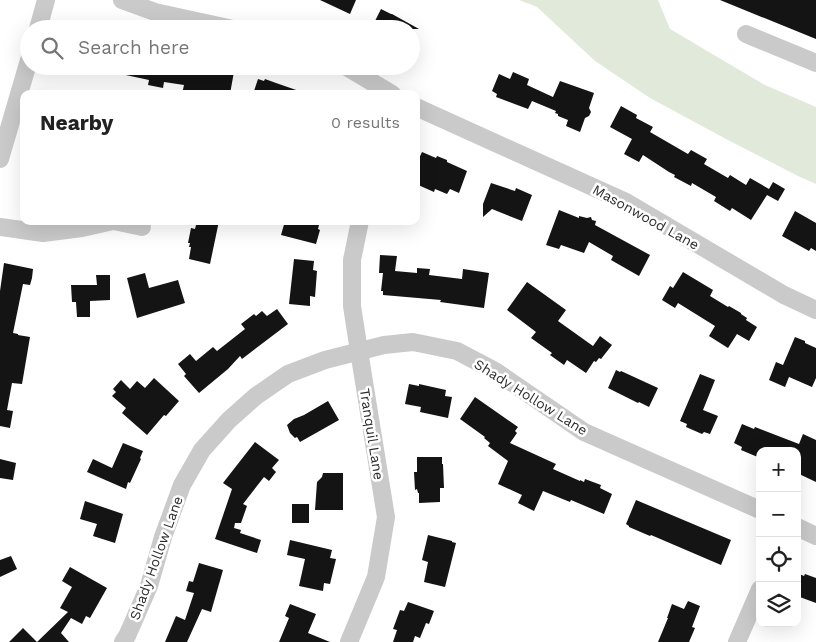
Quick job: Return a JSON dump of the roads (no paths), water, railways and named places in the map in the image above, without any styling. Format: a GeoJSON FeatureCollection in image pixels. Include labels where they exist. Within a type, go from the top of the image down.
{"type":"FeatureCollection","features":[{"type":"Feature","properties":{"kind":"street"},"geometry":{"type":"LineString","coordinates":[[40,20],[46,0]]}},
{"type":"Feature","properties":{"kind":"street"},"geometry":{"type":"LineString","coordinates":[[122,0],[155,12],[192,20]]}},
{"type":"Feature","properties":{"kind":"street"},"geometry":{"type":"LineString","coordinates":[[746,34],[816,63]]}},
{"type":"Feature","properties":{"kind":"street"},"geometry":{"type":"LineString","coordinates":[[20,90],[25,75]]}},
{"type":"Feature","properties":{"kind":"street"},"geometry":{"type":"LineString","coordinates":[[360,75],[385,90]]}},
{"type":"Feature","properties":{"kind":"street"},"geometry":{"type":"LineString","coordinates":[[0,159],[20,91]]}},
{"type":"Feature","properties":{"kind":"street","name":"Masonwood Lane"},"geometry":{"type":"LineString","coordinates":[[420,109],[626,202],[784,295],[816,310]]}},
{"type":"Feature","properties":{"kind":"street"},"geometry":{"type":"LineString","coordinates":[[0,227],[43,233],[96,225]]}},
{"type":"Feature","properties":{"kind":"street"},"geometry":{"type":"LineString","coordinates":[[133,225],[142,227]]}},
{"type":"Feature","properties":{"kind":"street","name":"Tranquil Lane"},"geometry":{"type":"LineString","coordinates":[[349,642],[376,577],[386,517],[352,306],[352,260],[359,225]]}},
{"type":"Feature","properties":{"kind":"street","name":"Shady Hollow Lane"},"geometry":{"type":"LineString","coordinates":[[123,642],[149,586],[163,537],[182,485],[202,450],[229,420],[256,396],[288,374],[325,360],[384,345],[413,342],[457,351],[495,371],[584,432],[756,508]]}},
{"type":"Feature","properties":{"kind":"street"},"geometry":{"type":"LineString","coordinates":[[801,529],[816,536]]}},
{"type":"Feature","properties":{"kind":"street"},"geometry":{"type":"LineString","coordinates":[[738,642],[756,599]]}}]}
